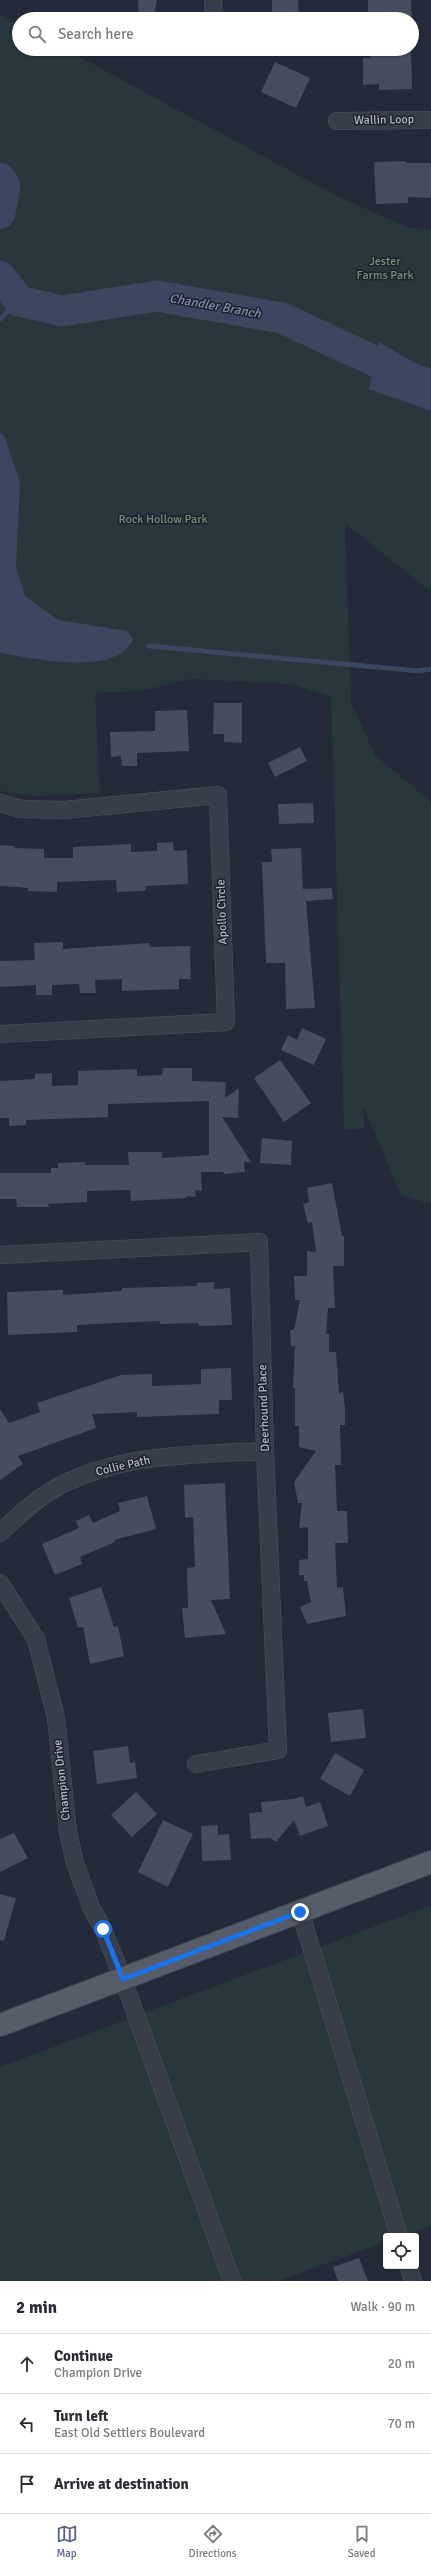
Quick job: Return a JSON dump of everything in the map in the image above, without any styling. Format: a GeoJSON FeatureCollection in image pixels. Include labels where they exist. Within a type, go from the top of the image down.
{"type":"FeatureCollection","features":[{"type":"Feature","properties":{"kind":"main road"},"geometry":{"type":"LineString","coordinates":[[0,2025],[431,1862]]}},
{"type":"Feature","properties":{"kind":"street"},"geometry":{"type":"LineString","coordinates":[[213,0],[214,12]]}},
{"type":"Feature","properties":{"kind":"street","name":"Wallin Loop"},"geometry":{"type":"LineString","coordinates":[[337,121],[431,120]]}},
{"type":"Feature","properties":{"kind":"street","name":"Apollo Circle"},"geometry":{"type":"LineString","coordinates":[[0,803],[21,809],[64,810],[218,795],[226,1022],[0,1034]]}},
{"type":"Feature","properties":{"kind":"street","name":"Deerhound Place"},"geometry":{"type":"LineString","coordinates":[[0,1255],[259,1242],[265,1451],[278,1750],[196,1764]]}},
{"type":"Feature","properties":{"kind":"street","name":"Collie Path"},"geometry":{"type":"LineString","coordinates":[[0,1533],[22,1512],[48,1493],[72,1480],[106,1467],[175,1456],[265,1451]]}},
{"type":"Feature","properties":{"kind":"street","name":"Champion Drive"},"geometry":{"type":"LineString","coordinates":[[0,1583],[36,1639],[56,1718],[67,1824],[75,1863],[91,1907],[103,1929],[123,1979],[232,2281]]}},
{"type":"Feature","properties":{"kind":"street"},"geometry":{"type":"LineString","coordinates":[[300,1912],[398,2233]]}},
{"type":"Feature","properties":{"kind":"street"},"geometry":{"type":"LineString","coordinates":[[409,2269],[413,2281]]}},
{"type":"Feature","properties":{"kind":"green space"},"geometry":{"type":"Polygon","coordinates":[[[0,14],[12,20],[12,56],[78,56],[337,196],[409,228],[431,229],[431,592],[345,523],[351,702],[375,755],[431,802],[431,1204],[401,1195],[363,1105],[364,1129],[344,1130],[331,696],[290,684],[191,679],[141,691],[95,693],[100,793],[37,796],[0,791],[0,14]]]}},
{"type":"Feature","properties":{"kind":"green space"},"geometry":{"type":"Polygon","coordinates":[[[431,1905],[431,2226],[411,2233],[383,2233],[383,2243],[278,2281],[0,2281],[0,2067],[431,1905]]]}},
{"type":"Feature","properties":{"kind":"water"},"geometry":{"type":"Polygon","coordinates":[[[379,342],[431,373],[431,411],[369,389],[379,342]]]}},
{"type":"Feature","properties":{"kind":"water"},"geometry":{"type":"Polygon","coordinates":[[[0,431],[5,438],[20,482],[16,567],[25,596],[58,620],[127,631],[133,639],[124,651],[110,658],[92,662],[52,661],[0,653],[0,431]]]}},
{"type":"Feature","properties":{"kind":"building"},"geometry":{"type":"Polygon","coordinates":[[[138,0],[157,0],[154,12],[139,12],[138,0]]]}},
{"type":"Feature","properties":{"kind":"building"},"geometry":{"type":"Polygon","coordinates":[[[272,0],[298,0],[299,12],[272,12],[272,0]]]}},
{"type":"Feature","properties":{"kind":"building"},"geometry":{"type":"Polygon","coordinates":[[[368,0],[411,0],[412,12],[368,12],[368,0]]]}},
{"type":"Feature","properties":{"kind":"building"},"geometry":{"type":"Polygon","coordinates":[[[370,56],[411,56],[412,89],[379,90],[379,84],[363,85],[363,58],[370,58],[370,56]]]}},
{"type":"Feature","properties":{"kind":"building"},"geometry":{"type":"Polygon","coordinates":[[[275,62],[310,78],[296,108],[261,92],[275,62]]]}},
{"type":"Feature","properties":{"kind":"building"},"geometry":{"type":"Polygon","coordinates":[[[406,161],[406,163],[431,163],[431,198],[408,197],[408,203],[376,204],[374,162],[406,161]]]}},
{"type":"Feature","properties":{"kind":"building"},"geometry":{"type":"Polygon","coordinates":[[[214,703],[242,703],[242,743],[224,742],[224,734],[213,734],[214,703]]]}},
{"type":"Feature","properties":{"kind":"building"},"geometry":{"type":"Polygon","coordinates":[[[187,710],[189,751],[137,753],[137,766],[122,766],[121,756],[111,757],[110,732],[155,731],[155,711],[187,710]]]}},
{"type":"Feature","properties":{"kind":"building"},"geometry":{"type":"Polygon","coordinates":[[[300,747],[307,761],[275,777],[268,763],[300,747]]]}},
{"type":"Feature","properties":{"kind":"building"},"geometry":{"type":"Polygon","coordinates":[[[313,803],[314,823],[279,824],[278,804],[313,803]]]}},
{"type":"Feature","properties":{"kind":"building"},"geometry":{"type":"Polygon","coordinates":[[[173,842],[174,851],[187,850],[188,884],[146,886],[146,890],[142,891],[117,892],[116,880],[57,882],[57,892],[28,891],[28,888],[0,886],[0,845],[14,846],[14,848],[44,849],[44,858],[73,858],[73,847],[131,844],[131,852],[157,851],[157,843],[173,842]]]}},
{"type":"Feature","properties":{"kind":"building"},"geometry":{"type":"Polygon","coordinates":[[[301,848],[303,889],[332,888],[333,899],[306,901],[315,1008],[286,1009],[285,963],[266,963],[262,862],[272,862],[271,849],[301,848]]]}},
{"type":"Feature","properties":{"kind":"building"},"geometry":{"type":"Polygon","coordinates":[[[63,942],[63,949],[149,943],[150,947],[190,946],[191,979],[179,979],[179,989],[122,991],[122,979],[95,980],[96,993],[80,993],[79,984],[52,985],[52,995],[36,995],[36,985],[0,987],[0,961],[35,960],[34,943],[63,942]]]}},
{"type":"Feature","properties":{"kind":"building"},"geometry":{"type":"Polygon","coordinates":[[[302,1028],[326,1039],[314,1065],[281,1050],[288,1035],[297,1040],[302,1028]]]}},
{"type":"Feature","properties":{"kind":"building"},"geometry":{"type":"Polygon","coordinates":[[[280,1060],[311,1103],[284,1122],[254,1078],[280,1060]]]}},
{"type":"Feature","properties":{"kind":"building"},"geometry":{"type":"Polygon","coordinates":[[[163,1068],[192,1068],[192,1081],[226,1082],[225,1098],[239,1088],[238,1118],[222,1117],[251,1162],[244,1162],[245,1172],[224,1174],[223,1172],[201,1172],[202,1191],[195,1190],[196,1197],[187,1196],[187,1198],[131,1201],[130,1190],[87,1191],[87,1202],[48,1204],[49,1207],[17,1207],[16,1199],[0,1199],[0,1173],[51,1173],[51,1168],[58,1168],[58,1163],[85,1162],[85,1165],[129,1165],[128,1152],[162,1152],[162,1158],[209,1155],[209,1101],[108,1104],[108,1117],[26,1120],[26,1125],[9,1126],[9,1118],[0,1118],[0,1081],[35,1079],[35,1074],[52,1073],[52,1086],[78,1085],[78,1071],[137,1069],[137,1076],[162,1075],[163,1068]]]}},
{"type":"Feature","properties":{"kind":"building"},"geometry":{"type":"Polygon","coordinates":[[[262,1138],[292,1141],[291,1165],[260,1163],[262,1138]]]}},
{"type":"Feature","properties":{"kind":"building"},"geometry":{"type":"Polygon","coordinates":[[[332,1183],[342,1236],[344,1236],[344,1266],[333,1266],[335,1308],[328,1308],[326,1334],[329,1334],[329,1352],[336,1352],[339,1393],[343,1392],[345,1409],[345,1425],[340,1425],[341,1465],[335,1465],[337,1511],[347,1511],[348,1543],[335,1543],[337,1588],[343,1587],[346,1616],[307,1624],[300,1607],[311,1602],[307,1581],[304,1581],[304,1575],[299,1575],[299,1560],[308,1559],[308,1527],[299,1528],[302,1503],[298,1503],[294,1482],[316,1451],[299,1447],[299,1426],[295,1426],[295,1388],[293,1388],[295,1346],[291,1346],[290,1330],[294,1330],[300,1300],[295,1300],[294,1276],[307,1276],[307,1251],[316,1252],[312,1222],[308,1223],[303,1204],[309,1202],[307,1188],[332,1183]]]}},
{"type":"Feature","properties":{"kind":"building"},"geometry":{"type":"Polygon","coordinates":[[[214,1282],[214,1289],[230,1288],[232,1325],[199,1326],[198,1323],[160,1324],[160,1321],[114,1323],[77,1325],[77,1332],[8,1335],[7,1292],[63,1290],[63,1295],[122,1291],[122,1288],[197,1286],[197,1283],[214,1282]]]}},
{"type":"Feature","properties":{"kind":"building"},"geometry":{"type":"Polygon","coordinates":[[[231,1368],[232,1400],[219,1400],[219,1414],[137,1417],[137,1412],[92,1414],[96,1428],[18,1456],[23,1464],[0,1480],[0,1409],[9,1423],[40,1412],[37,1403],[121,1375],[152,1374],[152,1386],[201,1384],[201,1369],[231,1368]]]}},
{"type":"Feature","properties":{"kind":"building"},"geometry":{"type":"Polygon","coordinates":[[[225,1483],[230,1599],[211,1600],[226,1634],[185,1638],[182,1608],[188,1608],[187,1568],[195,1567],[193,1517],[185,1518],[184,1485],[225,1483]]]}},
{"type":"Feature","properties":{"kind":"building"},"geometry":{"type":"Polygon","coordinates":[[[147,1496],[156,1529],[114,1540],[115,1542],[80,1557],[82,1564],[55,1575],[42,1544],[79,1528],[76,1521],[89,1515],[93,1523],[120,1511],[118,1503],[147,1496]]]}},
{"type":"Feature","properties":{"kind":"building"},"geometry":{"type":"Polygon","coordinates":[[[101,1587],[114,1627],[118,1626],[124,1656],[90,1664],[83,1627],[78,1628],[69,1598],[101,1587]]]}},
{"type":"Feature","properties":{"kind":"building"},"geometry":{"type":"Polygon","coordinates":[[[363,1709],[366,1738],[331,1742],[328,1713],[363,1709]]]}},
{"type":"Feature","properties":{"kind":"building"},"geometry":{"type":"Polygon","coordinates":[[[128,1746],[130,1763],[135,1762],[137,1778],[97,1784],[93,1751],[128,1746]]]}},
{"type":"Feature","properties":{"kind":"building"},"geometry":{"type":"Polygon","coordinates":[[[335,1753],[364,1770],[350,1796],[320,1779],[335,1753]]]}},
{"type":"Feature","properties":{"kind":"building"},"geometry":{"type":"Polygon","coordinates":[[[136,1792],[157,1814],[132,1837],[111,1815],[136,1792]]]}},
{"type":"Feature","properties":{"kind":"building"},"geometry":{"type":"Polygon","coordinates":[[[303,1796],[306,1807],[320,1802],[328,1826],[300,1836],[294,1820],[276,1842],[270,1838],[251,1839],[249,1813],[262,1812],[261,1802],[293,1799],[303,1796]]]}},
{"type":"Feature","properties":{"kind":"building"},"geometry":{"type":"Polygon","coordinates":[[[163,1820],[193,1834],[168,1887],[138,1872],[163,1820]]]}},
{"type":"Feature","properties":{"kind":"building"},"geometry":{"type":"Polygon","coordinates":[[[218,1825],[218,1835],[229,1834],[231,1860],[202,1861],[201,1826],[218,1825]]]}},
{"type":"Feature","properties":{"kind":"building"},"geometry":{"type":"Polygon","coordinates":[[[14,1833],[28,1858],[0,1872],[0,1839],[14,1833]]]}},
{"type":"Feature","properties":{"kind":"building"},"geometry":{"type":"Polygon","coordinates":[[[0,1894],[16,1898],[4,1941],[0,1940],[0,1894]]]}},
{"type":"Feature","properties":{"kind":"building"},"geometry":{"type":"Polygon","coordinates":[[[359,2258],[368,2281],[338,2281],[333,2267],[359,2258]]]}},
{"type":"Feature","properties":{"kind":"waterway","name":"Chandler Branch"},"geometry":{"type":"LineString","coordinates":[[0,178],[5,186],[0,213]]}},
{"type":"Feature","properties":{"kind":"waterway","name":"Chandler Branch"},"geometry":{"type":"LineString","coordinates":[[0,276],[19,301],[62,311],[157,296],[282,318],[413,379],[431,385]]}},
{"type":"Feature","properties":{"kind":"waterway"},"geometry":{"type":"LineString","coordinates":[[0,319],[19,301]]}},
{"type":"Feature","properties":{"kind":"waterway"},"geometry":{"type":"LineString","coordinates":[[149,646],[419,671],[431,669]]}},
{"type":"Feature","properties":{"kind":"route"},"geometry":{"type":"LineString","coordinates":[[103,1929],[123,1979],[300,1912]]}},
{"type":"Feature","properties":{"kind":"park label","name":"Jester Farms Park"},"geometry":{"type":"Point","coordinates":[385,268]}},
{"type":"Feature","properties":{"kind":"park label","name":"Rock Hollow Park"},"geometry":{"type":"Point","coordinates":[163,519]}}]}
